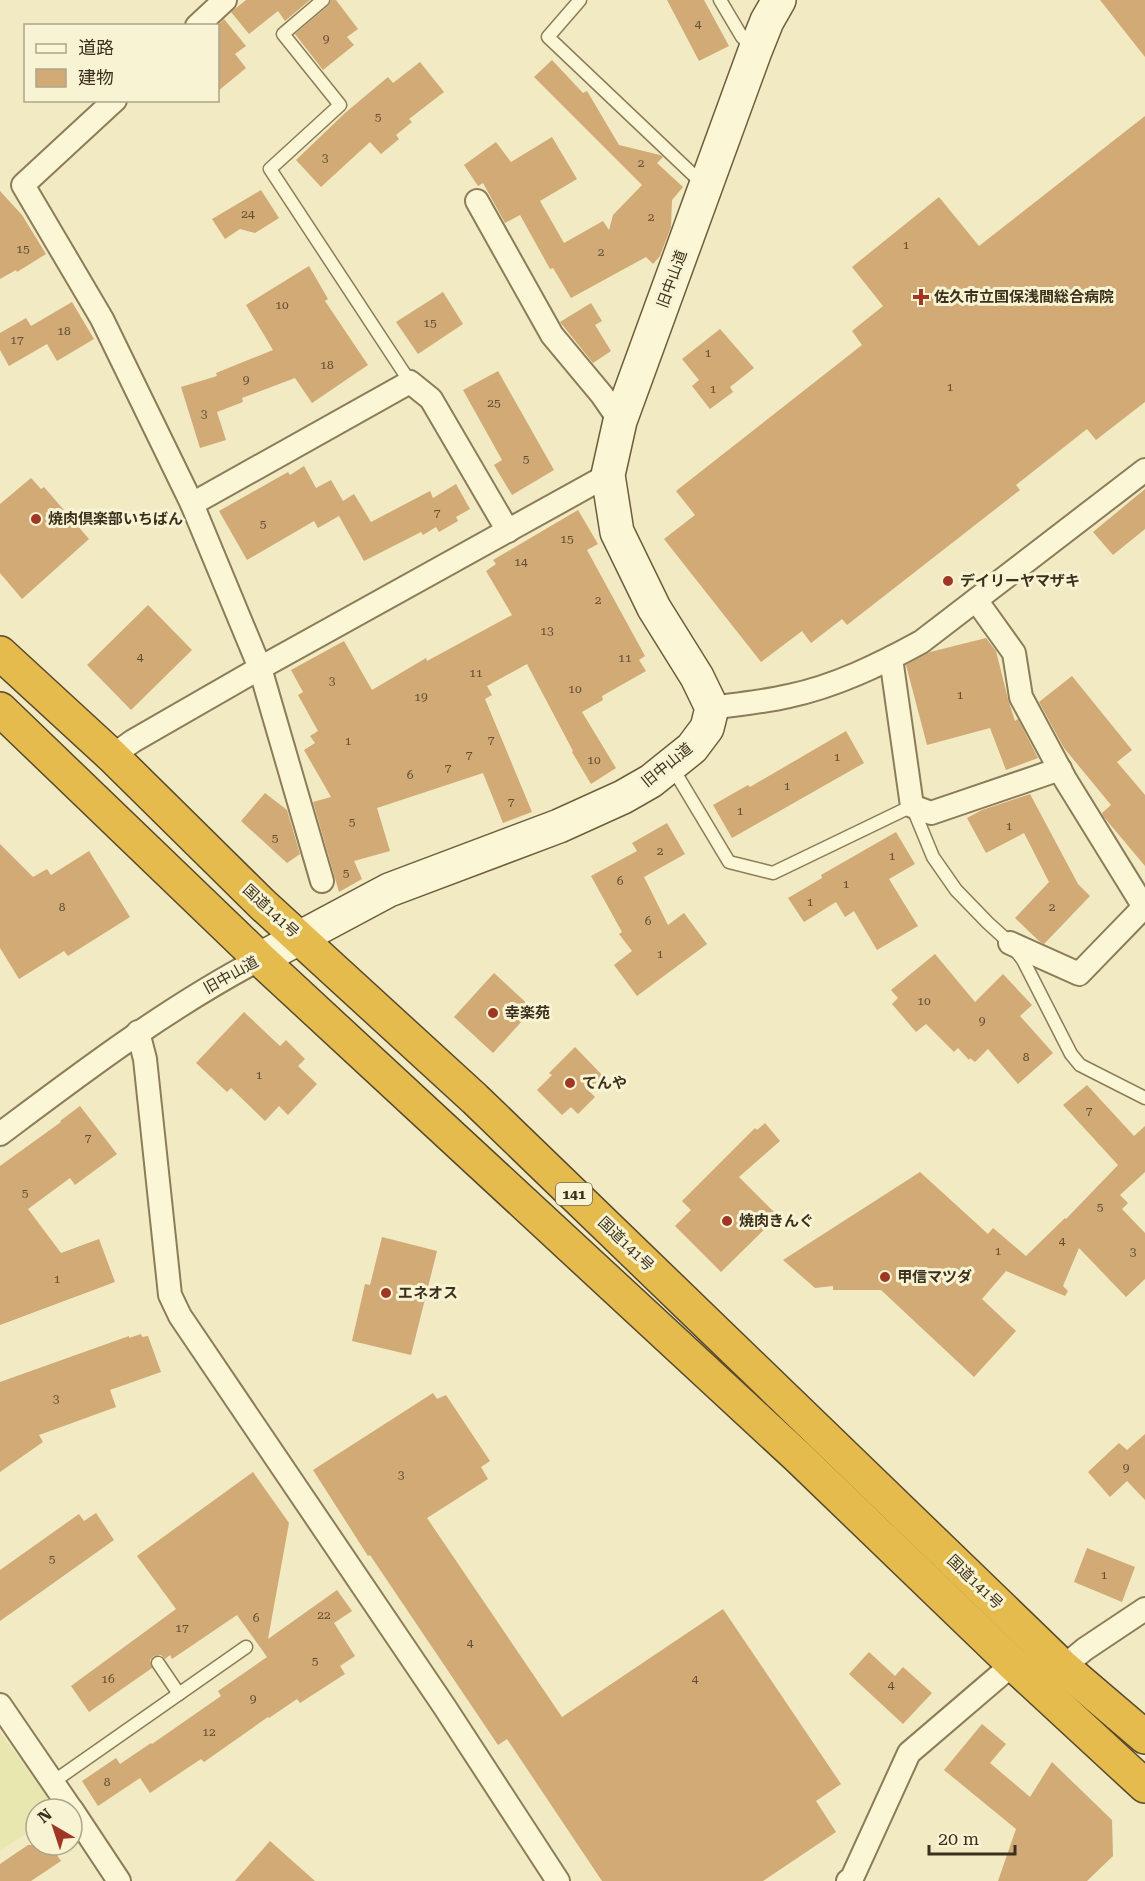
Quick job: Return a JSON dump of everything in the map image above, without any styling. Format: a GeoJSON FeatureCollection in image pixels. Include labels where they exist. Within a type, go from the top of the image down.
{"type":"FeatureCollection","features":[{"type":"Feature","properties":{"kind":"highway","name":"国道141号"},"geometry":{"type":"LineString","coordinates":[[0,653],[112,756],[262,904],[475,1099],[1063,1667],[1145,1737]]}},
{"type":"Feature","properties":{"kind":"highway","name":"141"},"geometry":{"type":"LineString","coordinates":[[0,709],[261,959],[796,1456],[1013,1664],[1145,1786]]}},
{"type":"Feature","properties":{"kind":"main road","name":"旧中山道"},"geometry":{"type":"LineString","coordinates":[[261,959],[389,890],[559,826],[623,797],[651,781],[692,748],[707,728],[711,708],[698,677],[654,608],[617,532],[608,475],[620,421],[755,51],[767,21],[779,0]]}},
{"type":"Feature","properties":{"kind":"street"},"geometry":{"type":"LineString","coordinates":[[199,24],[225,0]]}},
{"type":"Feature","properties":{"kind":"street"},"geometry":{"type":"LineString","coordinates":[[113,102],[23,185],[102,319],[192,504],[261,668],[322,881]]}},
{"type":"Feature","properties":{"kind":"street"},"geometry":{"type":"LineString","coordinates":[[477,201],[552,335],[602,395],[620,421]]}},
{"type":"Feature","properties":{"kind":"street"},"geometry":{"type":"LineString","coordinates":[[192,504],[410,382],[431,399],[508,531]]}},
{"type":"Feature","properties":{"kind":"street"},"geometry":{"type":"LineString","coordinates":[[711,708],[789,696],[832,684],[921,642],[1145,470]]}},
{"type":"Feature","properties":{"kind":"street"},"geometry":{"type":"LineString","coordinates":[[112,756],[133,741],[261,668],[608,475]]}},
{"type":"Feature","properties":{"kind":"street"},"geometry":{"type":"LineString","coordinates":[[976,600],[1014,653],[1021,697],[1059,769],[1144,907],[1079,974],[1010,943]]}},
{"type":"Feature","properties":{"kind":"street"},"geometry":{"type":"LineString","coordinates":[[891,658],[912,807],[931,813],[1059,769]]}},
{"type":"Feature","properties":{"kind":"street","name":"旧中山道"},"geometry":{"type":"LineString","coordinates":[[0,1134],[138,1032],[194,996],[261,959]]}},
{"type":"Feature","properties":{"kind":"street"},"geometry":{"type":"LineString","coordinates":[[138,1032],[145,1059],[170,1295],[180,1316],[444,1706],[558,1881]]}},
{"type":"Feature","properties":{"kind":"street"},"geometry":{"type":"LineString","coordinates":[[1063,1667],[1085,1649],[1145,1609]]}},
{"type":"Feature","properties":{"kind":"street"},"geometry":{"type":"LineString","coordinates":[[848,1881],[852,1878],[909,1753],[1013,1664]]}},
{"type":"Feature","properties":{"kind":"street"},"geometry":{"type":"LineString","coordinates":[[0,1705],[63,1797]]}},
{"type":"Feature","properties":{"kind":"street"},"geometry":{"type":"LineString","coordinates":[[84,1828],[119,1881]]}},
{"type":"Feature","properties":{"kind":"lane"},"geometry":{"type":"LineString","coordinates":[[324,0],[283,34],[340,105],[270,169],[410,382]]}},
{"type":"Feature","properties":{"kind":"lane"},"geometry":{"type":"LineString","coordinates":[[580,0],[548,38],[705,186]]}},
{"type":"Feature","properties":{"kind":"lane"},"geometry":{"type":"LineString","coordinates":[[720,0],[742,37],[755,51]]}},
{"type":"Feature","properties":{"kind":"lane"},"geometry":{"type":"LineString","coordinates":[[671,765],[729,862],[773,873],[912,807],[933,857],[956,890],[1010,943],[1023,960],[1071,1054],[1080,1065],[1145,1098]]}},
{"type":"Feature","properties":{"kind":"lane"},"geometry":{"type":"LineString","coordinates":[[53,1782],[246,1647]]}},
{"type":"Feature","properties":{"kind":"lane"},"geometry":{"type":"LineString","coordinates":[[158,1663],[179,1694]]}},
{"type":"Feature","properties":{"kind":"green space"},"geometry":{"type":"Polygon","coordinates":[[[0,1732],[47,1797],[24,1797],[24,1835],[0,1851],[0,1732]]]}},
{"type":"Feature","properties":{"kind":"building"},"geometry":{"type":"Polygon","coordinates":[[[246,0],[310,0],[285,21],[278,11],[249,34],[231,12],[246,0]]]}},
{"type":"Feature","properties":{"kind":"building"},"geometry":{"type":"Polygon","coordinates":[[[331,0],[336,0],[358,29],[347,37],[354,45],[323,70],[295,34],[328,6],[331,0]]]}},
{"type":"Feature","properties":{"kind":"building"},"geometry":{"type":"Polygon","coordinates":[[[667,0],[704,0],[729,46],[699,61],[667,0]]]}},
{"type":"Feature","properties":{"kind":"building"},"geometry":{"type":"Polygon","coordinates":[[[1100,0],[1145,0],[1145,57],[1100,0]]]}},
{"type":"Feature","properties":{"kind":"building"},"geometry":{"type":"Polygon","coordinates":[[[224,19],[246,46],[235,54],[246,68],[219,90],[219,24],[224,19]]]}},
{"type":"Feature","properties":{"kind":"building"},"geometry":{"type":"Polygon","coordinates":[[[552,60],[583,93],[587,91],[619,145],[660,155],[663,157],[657,163],[683,187],[672,200],[671,227],[660,256],[653,264],[646,257],[571,298],[553,268],[550,269],[520,215],[505,223],[483,183],[478,186],[464,165],[496,142],[511,162],[552,137],[577,179],[540,201],[564,243],[603,221],[609,230],[613,215],[642,185],[534,77],[552,60]]]}},
{"type":"Feature","properties":{"kind":"building"},"geometry":{"type":"Polygon","coordinates":[[[420,62],[444,92],[409,119],[412,122],[396,135],[399,139],[381,154],[370,142],[321,187],[296,160],[345,113],[388,77],[393,83],[420,62]]]}},
{"type":"Feature","properties":{"kind":"building"},"geometry":{"type":"Polygon","coordinates":[[[1145,116],[1145,402],[1096,440],[1087,429],[1016,485],[1020,490],[847,625],[842,619],[811,643],[802,631],[761,662],[664,539],[695,515],[676,491],[862,345],[852,331],[883,306],[852,267],[939,197],[979,246],[1145,116]]]}},
{"type":"Feature","properties":{"kind":"building"},"geometry":{"type":"Polygon","coordinates":[[[261,190],[279,218],[255,233],[240,229],[225,239],[212,219],[261,190]]]}},
{"type":"Feature","properties":{"kind":"building"},"geometry":{"type":"Polygon","coordinates":[[[0,191],[22,215],[46,254],[17,272],[16,270],[0,279],[0,191]]]}},
{"type":"Feature","properties":{"kind":"building"},"geometry":{"type":"Polygon","coordinates":[[[309,266],[328,299],[325,301],[368,365],[312,403],[295,378],[242,398],[243,402],[217,412],[226,440],[200,448],[181,387],[217,376],[216,373],[273,350],[246,305],[309,266]]]}},
{"type":"Feature","properties":{"kind":"building"},"geometry":{"type":"Polygon","coordinates":[[[443,292],[463,324],[418,354],[396,322],[443,292]]]}},
{"type":"Feature","properties":{"kind":"building"},"geometry":{"type":"Polygon","coordinates":[[[72,302],[94,339],[57,361],[47,344],[9,366],[0,350],[0,333],[26,318],[31,326],[72,302]]]}},
{"type":"Feature","properties":{"kind":"building"},"geometry":{"type":"Polygon","coordinates":[[[591,303],[602,321],[595,325],[611,351],[593,363],[560,322],[591,303]]]}},
{"type":"Feature","properties":{"kind":"building"},"geometry":{"type":"Polygon","coordinates":[[[720,329],[754,368],[730,387],[733,392],[710,409],[692,386],[699,380],[682,359],[720,329]]]}},
{"type":"Feature","properties":{"kind":"building"},"geometry":{"type":"Polygon","coordinates":[[[498,371],[554,470],[512,495],[494,465],[502,460],[463,390],[498,371]]]}},
{"type":"Feature","properties":{"kind":"building"},"geometry":{"type":"Polygon","coordinates":[[[304,466],[316,488],[331,480],[343,501],[354,494],[371,522],[430,491],[433,498],[456,484],[470,509],[456,517],[458,521],[439,532],[436,527],[423,535],[421,532],[364,561],[339,516],[318,528],[314,521],[247,560],[219,511],[288,472],[290,475],[304,466]]]}},
{"type":"Feature","properties":{"kind":"building","name":"焼肉倶楽部いちばん"},"geometry":{"type":"Polygon","coordinates":[[[31,478],[41,489],[44,487],[89,539],[22,599],[0,573],[0,504],[31,478]]]}},
{"type":"Feature","properties":{"kind":"building"},"geometry":{"type":"Polygon","coordinates":[[[1145,489],[1145,529],[1113,555],[1093,532],[1145,489]]]}},
{"type":"Feature","properties":{"kind":"building"},"geometry":{"type":"Polygon","coordinates":[[[578,510],[598,544],[587,550],[645,656],[639,660],[646,671],[602,696],[603,700],[582,712],[616,768],[591,784],[527,664],[487,686],[492,695],[485,699],[532,812],[503,823],[483,773],[377,808],[390,851],[354,861],[362,879],[339,892],[313,802],[331,797],[304,750],[315,743],[310,736],[318,731],[298,695],[303,692],[291,670],[344,641],[372,690],[426,658],[427,661],[512,615],[486,571],[496,564],[493,560],[578,510]]]}},
{"type":"Feature","properties":{"kind":"building"},"geometry":{"type":"Polygon","coordinates":[[[148,605],[192,650],[131,710],[87,665],[148,605]]]}},
{"type":"Feature","properties":{"kind":"building"},"geometry":{"type":"Polygon","coordinates":[[[986,638],[996,651],[1015,721],[1018,719],[1038,758],[1006,770],[990,728],[927,745],[906,665],[930,652],[986,638]]]}},
{"type":"Feature","properties":{"kind":"building"},"geometry":{"type":"Polygon","coordinates":[[[1072,676],[1132,750],[1117,762],[1145,795],[1145,866],[1103,816],[1102,813],[1111,805],[1064,748],[1039,702],[1072,676]]]}},
{"type":"Feature","properties":{"kind":"building"},"geometry":{"type":"Polygon","coordinates":[[[846,731],[864,763],[732,838],[713,805],[748,785],[750,787],[846,731]]]}},
{"type":"Feature","properties":{"kind":"building"},"geometry":{"type":"Polygon","coordinates":[[[265,793],[287,810],[300,854],[287,863],[241,821],[265,793]]]}},
{"type":"Feature","properties":{"kind":"building"},"geometry":{"type":"Polygon","coordinates":[[[1030,794],[1078,884],[1090,896],[1044,944],[1015,918],[1049,882],[1024,833],[986,853],[967,818],[982,810],[1030,794]]]}},
{"type":"Feature","properties":{"kind":"building"},"geometry":{"type":"Polygon","coordinates":[[[667,823],[685,854],[644,877],[668,925],[684,913],[707,944],[637,996],[614,965],[632,951],[619,934],[622,932],[591,876],[637,851],[632,843],[667,823]]]}},
{"type":"Feature","properties":{"kind":"building"},"geometry":{"type":"Polygon","coordinates":[[[896,832],[915,864],[889,879],[918,926],[877,950],[854,911],[845,917],[836,902],[804,922],[788,898],[822,878],[821,875],[896,832]]]}},
{"type":"Feature","properties":{"kind":"building"},"geometry":{"type":"Polygon","coordinates":[[[0,844],[33,877],[47,869],[51,875],[89,851],[130,917],[68,956],[64,951],[19,979],[0,948],[0,844]]]}},
{"type":"Feature","properties":{"kind":"building"},"geometry":{"type":"Polygon","coordinates":[[[935,954],[975,1002],[1003,974],[1032,1005],[1020,1016],[1053,1053],[1018,1084],[988,1049],[975,1062],[970,1058],[969,1060],[958,1048],[954,1052],[926,1024],[916,1032],[892,1004],[898,998],[891,990],[935,954]]]}},
{"type":"Feature","properties":{"kind":"building","name":"幸楽苑"},"geometry":{"type":"Polygon","coordinates":[[[494,973],[533,1009],[493,1053],[454,1017],[494,973]]]}},
{"type":"Feature","properties":{"kind":"building"},"geometry":{"type":"Polygon","coordinates":[[[244,1012],[280,1046],[286,1040],[305,1059],[298,1066],[317,1084],[288,1115],[279,1106],[265,1121],[231,1088],[227,1092],[196,1063],[244,1012]]]}},
{"type":"Feature","properties":{"kind":"building","name":"てんや"},"geometry":{"type":"Polygon","coordinates":[[[575,1047],[603,1076],[588,1090],[595,1097],[578,1114],[571,1107],[562,1115],[537,1090],[552,1075],[549,1073],[575,1047]]]}},
{"type":"Feature","properties":{"kind":"building"},"geometry":{"type":"Polygon","coordinates":[[[1087,1085],[1134,1136],[1145,1126],[1145,1172],[1120,1195],[1128,1203],[1122,1209],[1145,1233],[1145,1279],[1126,1297],[1079,1248],[1063,1286],[1068,1291],[1065,1296],[1006,1271],[982,1299],[1016,1331],[974,1377],[881,1290],[833,1290],[833,1286],[815,1288],[783,1260],[920,1172],[988,1234],[993,1228],[1026,1256],[1066,1219],[1118,1165],[1063,1105],[1087,1085]]]}},
{"type":"Feature","properties":{"kind":"building"},"geometry":{"type":"Polygon","coordinates":[[[80,1106],[117,1154],[75,1185],[70,1178],[28,1209],[61,1253],[99,1239],[115,1282],[0,1325],[0,1166],[80,1106]]]}},
{"type":"Feature","properties":{"kind":"building","name":"焼肉きんぐ"},"geometry":{"type":"Polygon","coordinates":[[[765,1123],[780,1141],[739,1177],[778,1216],[721,1272],[675,1226],[691,1210],[682,1201],[755,1128],[757,1130],[765,1123]]]}},
{"type":"Feature","properties":{"kind":"building","name":"エネオス"},"geometry":{"type":"Polygon","coordinates":[[[382,1237],[437,1251],[411,1355],[352,1341],[365,1284],[370,1285],[382,1237]]]}},
{"type":"Feature","properties":{"kind":"building"},"geometry":{"type":"Polygon","coordinates":[[[141,1334],[142,1337],[148,1336],[161,1372],[110,1390],[116,1407],[39,1435],[43,1442],[0,1472],[0,1382],[129,1336],[129,1338],[141,1334]]]}},
{"type":"Feature","properties":{"kind":"building"},"geometry":{"type":"Polygon","coordinates":[[[433,1393],[437,1399],[446,1395],[490,1461],[481,1467],[488,1479],[427,1518],[562,1717],[723,1609],[841,1784],[816,1801],[836,1832],[763,1881],[602,1881],[507,1739],[498,1745],[370,1555],[368,1556],[313,1470],[433,1393]]]}},
{"type":"Feature","properties":{"kind":"building"},"geometry":{"type":"Polygon","coordinates":[[[1145,1434],[1145,1500],[1127,1481],[1110,1497],[1088,1472],[1119,1443],[1127,1450],[1145,1434]]]}},
{"type":"Feature","properties":{"kind":"building"},"geometry":{"type":"Polygon","coordinates":[[[253,1472],[289,1523],[268,1639],[337,1590],[352,1611],[334,1623],[355,1656],[340,1666],[345,1674],[300,1703],[297,1699],[268,1717],[204,1762],[201,1759],[150,1793],[140,1778],[98,1806],[82,1781],[116,1758],[120,1764],[152,1744],[221,1696],[218,1691],[267,1657],[237,1615],[172,1659],[170,1655],[165,1659],[161,1655],[154,1656],[150,1660],[152,1668],[89,1712],[71,1686],[176,1609],[137,1556],[253,1472]]]}},
{"type":"Feature","properties":{"kind":"building"},"geometry":{"type":"Polygon","coordinates":[[[96,1513],[114,1540],[0,1621],[0,1570],[79,1514],[84,1521],[96,1513]]]}},
{"type":"Feature","properties":{"kind":"building"},"geometry":{"type":"Polygon","coordinates":[[[1087,1548],[1135,1567],[1122,1602],[1074,1582],[1087,1548]]]}},
{"type":"Feature","properties":{"kind":"building"},"geometry":{"type":"Polygon","coordinates":[[[869,1652],[895,1676],[903,1667],[932,1693],[903,1724],[849,1674],[869,1652]]]}},
{"type":"Feature","properties":{"kind":"building"},"geometry":{"type":"Polygon","coordinates":[[[982,1724],[1006,1744],[990,1763],[1030,1797],[1052,1762],[1112,1820],[1113,1856],[1087,1881],[998,1881],[1016,1829],[944,1770],[982,1724]]]}},
{"type":"Feature","properties":{"kind":"building"},"geometry":{"type":"Polygon","coordinates":[[[270,1841],[315,1881],[235,1881],[270,1841]]]}},
{"type":"Feature","properties":{"kind":"building"},"geometry":{"type":"Polygon","coordinates":[[[24,1848],[24,1857],[58,1857],[61,1861],[31,1881],[0,1881],[0,1864],[24,1848]]]}},
{"type":"Feature","properties":{"kind":"place","name":"佐久市立国保浅間総合病院"},"geometry":{"type":"Point","coordinates":[921,297]}},
{"type":"Feature","properties":{"kind":"place","name":"焼肉倶楽部いちばん"},"geometry":{"type":"Point","coordinates":[36,519]}},
{"type":"Feature","properties":{"kind":"place","name":"デイリーヤマザキ"},"geometry":{"type":"Point","coordinates":[948,581]}},
{"type":"Feature","properties":{"kind":"place","name":"幸楽苑"},"geometry":{"type":"Point","coordinates":[493,1013]}},
{"type":"Feature","properties":{"kind":"place","name":"てんや"},"geometry":{"type":"Point","coordinates":[570,1083]}},
{"type":"Feature","properties":{"kind":"place","name":"焼肉きんぐ"},"geometry":{"type":"Point","coordinates":[727,1221]}},
{"type":"Feature","properties":{"kind":"place","name":"甲信マツダ"},"geometry":{"type":"Point","coordinates":[885,1277]}},
{"type":"Feature","properties":{"kind":"place","name":"エネオス"},"geometry":{"type":"Point","coordinates":[386,1293]}}]}
